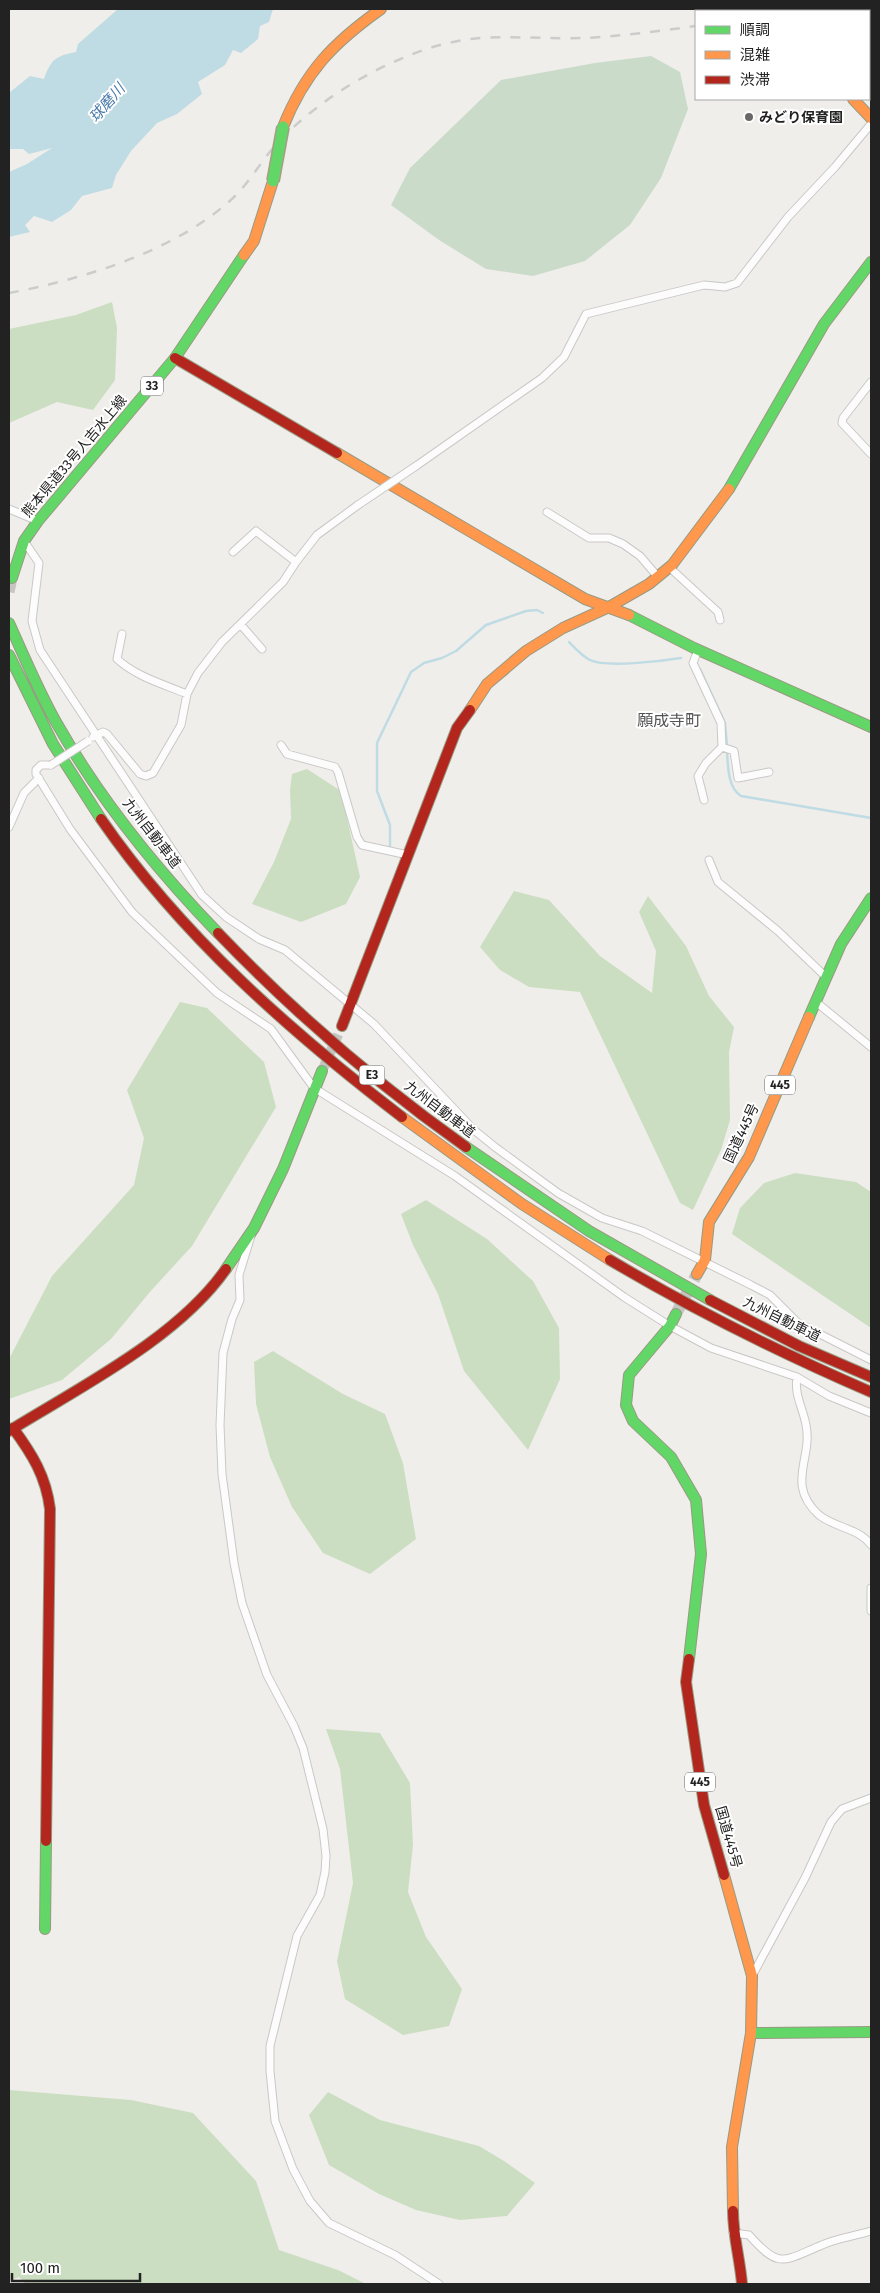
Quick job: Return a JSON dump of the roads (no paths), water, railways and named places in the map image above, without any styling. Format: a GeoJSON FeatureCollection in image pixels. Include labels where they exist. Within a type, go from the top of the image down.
{"type":"FeatureCollection","features":[{"type":"Feature","properties":{"kind":"main road","name":"熊本県道33号人吉水上線"},"geometry":{"type":"LineString","coordinates":[[12,578],[24,542],[38,521],[175,358],[254,241],[273,181],[283,127],[291,103],[314,66],[346,33],[381,9]]}},
{"type":"Feature","properties":{"kind":"main road"},"geometry":{"type":"LineString","coordinates":[[854,100],[871,118]]}},
{"type":"Feature","properties":{"kind":"main road"},"geometry":{"type":"LineString","coordinates":[[342,1026],[457,728],[487,684],[526,651],[563,628],[609,607],[649,584],[669,567],[726,494],[824,324],[844,295],[871,262]]}},
{"type":"Feature","properties":{"kind":"main road"},"geometry":{"type":"LineString","coordinates":[[175,358],[585,598],[635,617],[698,650],[871,727]]}},
{"type":"Feature","properties":{"kind":"main road","name":"九州自動車道"},"geometry":{"type":"LineString","coordinates":[[9,623],[32,674],[64,735],[120,818],[163,873],[207,923],[249,967],[311,1022],[431,1123],[511,1180],[592,1232],[722,1307],[837,1363],[871,1377]]}},
{"type":"Feature","properties":{"kind":"main road","name":"九州自動車道"},"geometry":{"type":"LineString","coordinates":[[9,655],[53,743],[106,827],[151,883],[197,935],[236,976],[301,1034],[422,1133],[504,1192],[617,1265],[763,1344],[871,1392]]}},
{"type":"Feature","properties":{"kind":"main road","name":"国道445号"},"geometry":{"type":"LineString","coordinates":[[697,1274],[705,1260],[709,1222],[748,1156],[841,944],[871,898]]}},
{"type":"Feature","properties":{"kind":"main road"},"geometry":{"type":"LineString","coordinates":[[45,1929],[49,1487],[41,1469],[11,1429],[136,1352],[182,1318],[216,1283],[254,1228],[283,1168],[322,1071]]}},
{"type":"Feature","properties":{"kind":"main road","name":"国道445号"},"geometry":{"type":"LineString","coordinates":[[676,1314],[670,1326],[629,1375],[626,1405],[633,1421],[671,1457],[696,1500],[701,1554],[686,1682],[704,1805],[752,1976],[751,2033],[732,2147],[734,2234],[740,2256],[742,2284]]}},
{"type":"Feature","properties":{"kind":"main road"},"geometry":{"type":"LineString","coordinates":[[751,2033],[871,2032]]}},
{"type":"Feature","properties":{"kind":"street"},"geometry":{"type":"LineString","coordinates":[[871,124],[835,167],[788,217],[737,283],[725,287],[704,285],[586,314],[559,364],[542,378],[317,535],[283,582],[222,642],[198,673],[187,694],[181,725],[160,763],[150,775],[140,774],[107,734],[103,732],[95,735],[50,765],[41,765],[35,772],[70,829],[132,912],[216,993],[271,1029],[314,1088],[455,1176],[624,1298],[670,1326],[711,1348],[797,1377],[829,1396],[871,1414]]}},
{"type":"Feature","properties":{"kind":"street"},"geometry":{"type":"LineString","coordinates":[[871,382],[843,418],[842,423],[871,454]]}},
{"type":"Feature","properties":{"kind":"street"},"geometry":{"type":"LineString","coordinates":[[9,509],[38,521]]}},
{"type":"Feature","properties":{"kind":"street"},"geometry":{"type":"LineString","coordinates":[[547,512],[588,538],[609,538],[622,544],[640,556],[658,577]]}},
{"type":"Feature","properties":{"kind":"street"},"geometry":{"type":"LineString","coordinates":[[233,552],[256,531],[296,562]]}},
{"type":"Feature","properties":{"kind":"street"},"geometry":{"type":"LineString","coordinates":[[24,542],[39,562],[32,621],[40,650],[202,895],[226,917],[259,939],[285,950],[381,1030],[474,1130],[495,1148],[550,1188],[602,1218],[642,1232],[705,1260],[770,1295],[798,1323],[871,1360]]}},
{"type":"Feature","properties":{"kind":"street"},"geometry":{"type":"LineString","coordinates":[[669,567],[718,612],[720,620]]}},
{"type":"Feature","properties":{"kind":"street"},"geometry":{"type":"LineString","coordinates":[[241,625],[262,649]]}},
{"type":"Feature","properties":{"kind":"street"},"geometry":{"type":"LineString","coordinates":[[122,634],[118,659],[125,667],[136,674],[187,694]]}},
{"type":"Feature","properties":{"kind":"street"},"geometry":{"type":"LineString","coordinates":[[698,650],[692,663],[722,723],[722,747],[706,763],[698,776],[704,800]]}},
{"type":"Feature","properties":{"kind":"street"},"geometry":{"type":"LineString","coordinates":[[281,745],[287,754],[335,767],[357,837],[362,845],[408,855]]}},
{"type":"Feature","properties":{"kind":"street"},"geometry":{"type":"LineString","coordinates":[[722,747],[734,751],[738,778],[769,772]]}},
{"type":"Feature","properties":{"kind":"street"},"geometry":{"type":"LineString","coordinates":[[9,826],[24,793],[38,778]]}},
{"type":"Feature","properties":{"kind":"street"},"geometry":{"type":"LineString","coordinates":[[709,860],[718,882],[723,887],[778,931],[826,977]]}},
{"type":"Feature","properties":{"kind":"street"},"geometry":{"type":"LineString","coordinates":[[816,1002],[871,1047]]}},
{"type":"Feature","properties":{"kind":"street"},"geometry":{"type":"LineString","coordinates":[[254,1228],[238,1275],[240,1300],[232,1319],[223,1353],[220,1425],[222,1474],[234,1563],[242,1603],[267,1675],[294,1726],[303,1748],[323,1829],[326,1856],[326,1872],[320,1895],[297,1936],[270,2046],[276,2121],[294,2169],[310,2201],[329,2224],[395,2256],[439,2284]]}},
{"type":"Feature","properties":{"kind":"street"},"geometry":{"type":"LineString","coordinates":[[797,1377],[795,1390],[807,1426],[802,1477],[802,1486],[806,1498],[820,1515],[862,1536],[871,1546]]}},
{"type":"Feature","properties":{"kind":"street"},"geometry":{"type":"LineString","coordinates":[[871,1588],[871,1611]]}},
{"type":"Feature","properties":{"kind":"street"},"geometry":{"type":"LineString","coordinates":[[752,1976],[805,1878],[831,1822],[842,1809],[871,1798]]}},
{"type":"Feature","properties":{"kind":"street"},"geometry":{"type":"LineString","coordinates":[[734,2234],[749,2235],[764,2252],[772,2257],[784,2260],[824,2244],[871,2231]]}},
{"type":"Feature","properties":{"kind":"water","name":"球磨川"},"geometry":{"type":"Polygon","coordinates":[[[118,9],[273,9],[269,22],[260,26],[258,39],[241,53],[233,50],[225,65],[198,82],[202,94],[177,114],[157,123],[131,151],[116,175],[112,188],[82,196],[71,210],[52,222],[34,216],[25,225],[30,232],[9,237],[9,172],[27,164],[52,148],[29,154],[23,149],[9,149],[9,93],[30,76],[44,79],[49,67],[55,60],[76,52],[78,44],[118,9]]]}},
{"type":"Feature","properties":{"kind":"waterway"},"geometry":{"type":"LineString","coordinates":[[390,847],[390,825],[377,791],[377,743],[411,672],[424,663],[442,658],[456,651],[486,625],[526,611],[537,610],[543,613]]}},
{"type":"Feature","properties":{"kind":"waterway"},"geometry":{"type":"LineString","coordinates":[[569,642],[584,656],[598,662],[634,663],[681,658]]}},
{"type":"Feature","properties":{"kind":"waterway"},"geometry":{"type":"LineString","coordinates":[[700,669],[725,723],[727,746]]}},
{"type":"Feature","properties":{"kind":"waterway"},"geometry":{"type":"LineString","coordinates":[[727,752],[731,783],[741,796],[871,818]]}},
{"type":"Feature","properties":{"kind":"tunnel"},"geometry":{"type":"LineString","coordinates":[[9,592],[12,578]]}},
{"type":"Feature","properties":{"kind":"tunnel"},"geometry":{"type":"LineString","coordinates":[[322,1071],[342,1026]]}},
{"type":"Feature","properties":{"kind":"tunnel"},"geometry":{"type":"LineString","coordinates":[[677,1312],[697,1274]]}},
{"type":"Feature","properties":{"kind":"railway"},"geometry":{"type":"LineString","coordinates":[[757,10],[761,9]]}},
{"type":"Feature","properties":{"kind":"railway"},"geometry":{"type":"LineString","coordinates":[[9,293],[68,280],[98,271],[157,248],[185,233],[210,217],[233,198],[274,147],[315,109],[363,77],[416,53],[448,43],[470,39],[507,37],[585,38],[627,35],[695,26]]}},
{"type":"Feature","properties":{"kind":"place","name":"みどり保育園"},"geometry":{"type":"Point","coordinates":[749,117]}},
{"type":"Feature","properties":{"kind":"district","name":"願成寺町"},"geometry":{"type":"Point","coordinates":[669,720]}}]}
